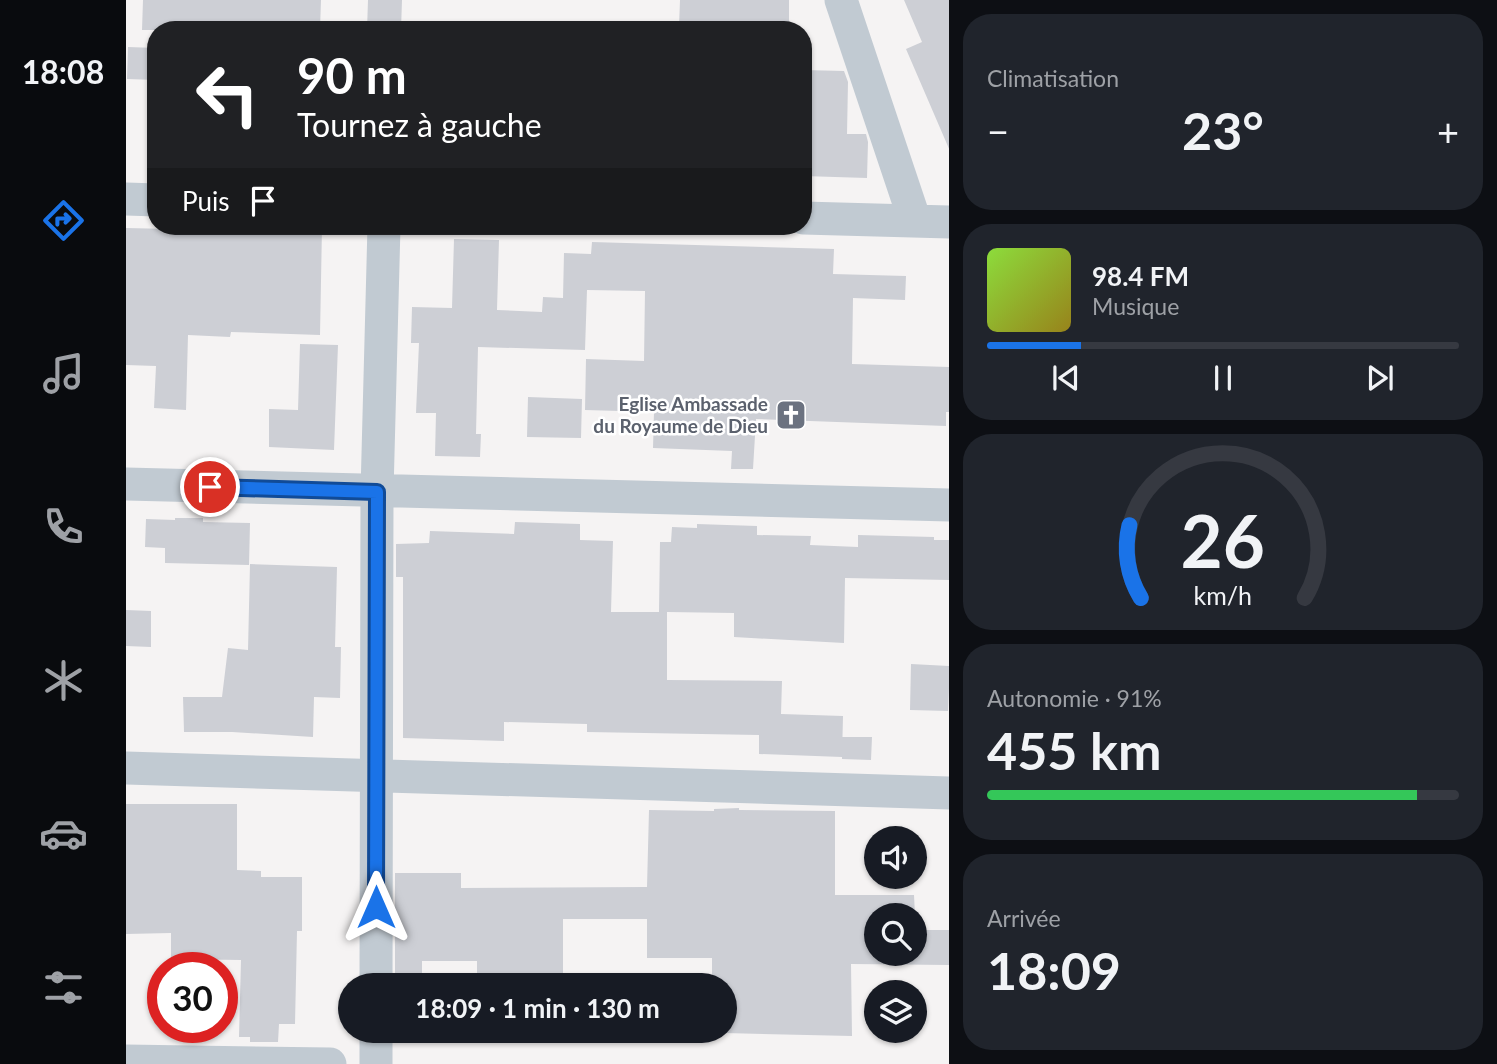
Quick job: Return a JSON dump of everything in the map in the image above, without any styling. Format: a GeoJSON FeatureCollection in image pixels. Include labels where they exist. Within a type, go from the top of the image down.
{"type":"FeatureCollection","features":[{"type":"Feature","properties":{"kind":"street"},"geometry":{"type":"LineString","coordinates":[[841,0],[915,221]]}},
{"type":"Feature","properties":{"kind":"street"},"geometry":{"type":"LineString","coordinates":[[126,199],[147,200]]}},
{"type":"Feature","properties":{"kind":"street"},"geometry":{"type":"LineString","coordinates":[[812,218],[949,222]]}},
{"type":"Feature","properties":{"kind":"street"},"geometry":{"type":"LineString","coordinates":[[376,973],[377,492],[384,235]]}},
{"type":"Feature","properties":{"kind":"street"},"geometry":{"type":"LineString","coordinates":[[126,484],[949,505]]}},
{"type":"Feature","properties":{"kind":"street"},"geometry":{"type":"LineString","coordinates":[[126,768],[949,793]]}},
{"type":"Feature","properties":{"kind":"street"},"geometry":{"type":"LineString","coordinates":[[376,1043],[376,1064]]}},
{"type":"Feature","properties":{"kind":"street"},"geometry":{"type":"LineString","coordinates":[[126,1061],[330,1064]]}},
{"type":"Feature","properties":{"kind":"building"},"geometry":{"type":"Polygon","coordinates":[[[143,0],[321,0],[320,21],[147,21],[147,30],[142,30],[143,0]]]}},
{"type":"Feature","properties":{"kind":"building"},"geometry":{"type":"Polygon","coordinates":[[[368,0],[402,0],[401,21],[367,21],[368,0]]]}},
{"type":"Feature","properties":{"kind":"building"},"geometry":{"type":"Polygon","coordinates":[[[680,0],[789,0],[789,21],[679,21],[680,0]]]}},
{"type":"Feature","properties":{"kind":"building"},"geometry":{"type":"Polygon","coordinates":[[[904,0],[949,0],[949,149],[906,49],[922,42],[904,0]]]}},
{"type":"Feature","properties":{"kind":"building"},"geometry":{"type":"Polygon","coordinates":[[[128,47],[147,48],[147,80],[127,79],[128,47]]]}},
{"type":"Feature","properties":{"kind":"building"},"geometry":{"type":"Polygon","coordinates":[[[812,70],[844,71],[848,82],[847,134],[866,134],[867,178],[812,176],[812,70]]]}},
{"type":"Feature","properties":{"kind":"building"},"geometry":{"type":"Polygon","coordinates":[[[126,228],[147,228],[147,235],[322,235],[320,335],[231,332],[230,337],[188,335],[186,410],[154,408],[156,366],[126,365],[126,228]]]}},
{"type":"Feature","properties":{"kind":"building"},"geometry":{"type":"Polygon","coordinates":[[[454,239],[499,240],[497,310],[542,312],[543,297],[563,298],[564,253],[591,254],[592,242],[834,249],[833,274],[906,276],[905,300],[853,298],[852,364],[949,367],[949,412],[946,412],[946,426],[756,419],[753,469],[731,469],[732,451],[653,448],[654,412],[585,410],[586,359],[644,361],[645,291],[587,290],[585,350],[478,347],[476,434],[481,434],[480,457],[435,456],[436,413],[416,413],[419,343],[411,343],[412,307],[452,308],[454,239]]]}},
{"type":"Feature","properties":{"kind":"building"},"geometry":{"type":"Polygon","coordinates":[[[300,344],[338,345],[334,450],[269,447],[269,409],[298,410],[300,344]]]}},
{"type":"Feature","properties":{"kind":"building"},"geometry":{"type":"Polygon","coordinates":[[[528,397],[582,399],[581,438],[527,437],[528,397]]]}},
{"type":"Feature","properties":{"kind":"building"},"geometry":{"type":"Polygon","coordinates":[[[203,518],[203,522],[250,523],[249,565],[165,563],[165,548],[145,547],[146,519],[203,518]]]}},
{"type":"Feature","properties":{"kind":"building"},"geometry":{"type":"Polygon","coordinates":[[[515,522],[580,524],[580,540],[613,541],[611,612],[659,612],[660,542],[671,542],[672,527],[697,528],[697,524],[757,526],[757,535],[811,536],[810,545],[858,547],[858,535],[934,537],[934,540],[949,540],[949,580],[845,578],[844,643],[734,637],[734,613],[667,612],[667,680],[782,681],[781,714],[843,716],[842,757],[759,754],[759,735],[587,732],[587,724],[504,722],[504,741],[403,738],[403,577],[396,577],[396,544],[429,543],[430,531],[514,534],[515,522]]]}},
{"type":"Feature","properties":{"kind":"building"},"geometry":{"type":"Polygon","coordinates":[[[250,564],[337,567],[335,647],[341,647],[340,698],[314,697],[313,737],[184,732],[183,697],[222,697],[228,648],[248,650],[250,564]]]}},
{"type":"Feature","properties":{"kind":"building"},"geometry":{"type":"Polygon","coordinates":[[[126,610],[151,611],[151,647],[126,646],[126,610]]]}},
{"type":"Feature","properties":{"kind":"building"},"geometry":{"type":"Polygon","coordinates":[[[911,664],[949,666],[948,711],[910,710],[911,664]]]}},
{"type":"Feature","properties":{"kind":"building"},"geometry":{"type":"Polygon","coordinates":[[[842,737],[872,737],[871,760],[842,759],[842,737]]]}},
{"type":"Feature","properties":{"kind":"building"},"geometry":{"type":"Polygon","coordinates":[[[126,804],[237,804],[237,870],[261,871],[261,877],[302,877],[302,931],[297,931],[295,1024],[279,1024],[278,1042],[250,1042],[250,1037],[239,1037],[241,960],[238,960],[238,952],[171,952],[171,933],[126,934],[126,804]]]}},
{"type":"Feature","properties":{"kind":"building"},"geometry":{"type":"Polygon","coordinates":[[[739,808],[835,811],[835,895],[914,895],[914,903],[864,903],[864,964],[851,964],[852,1036],[737,1033],[737,973],[712,973],[712,958],[647,958],[647,919],[563,919],[563,973],[477,973],[477,961],[422,961],[422,973],[395,973],[395,873],[461,873],[461,888],[647,887],[649,810],[714,811],[739,808]]]}},
{"type":"Feature","properties":{"kind":"building"},"geometry":{"type":"Polygon","coordinates":[[[927,930],[949,930],[949,965],[927,965],[927,930]]]}},
{"type":"Feature","properties":{"kind":"place","name":"Eglise Ambassade du Royaume de Dieu"},"geometry":{"type":"Point","coordinates":[791,415]}},
{"type":"Feature","properties":{"kind":"route"},"geometry":{"type":"LineString","coordinates":[[210,487],[377,492],[376,907]]}}]}
